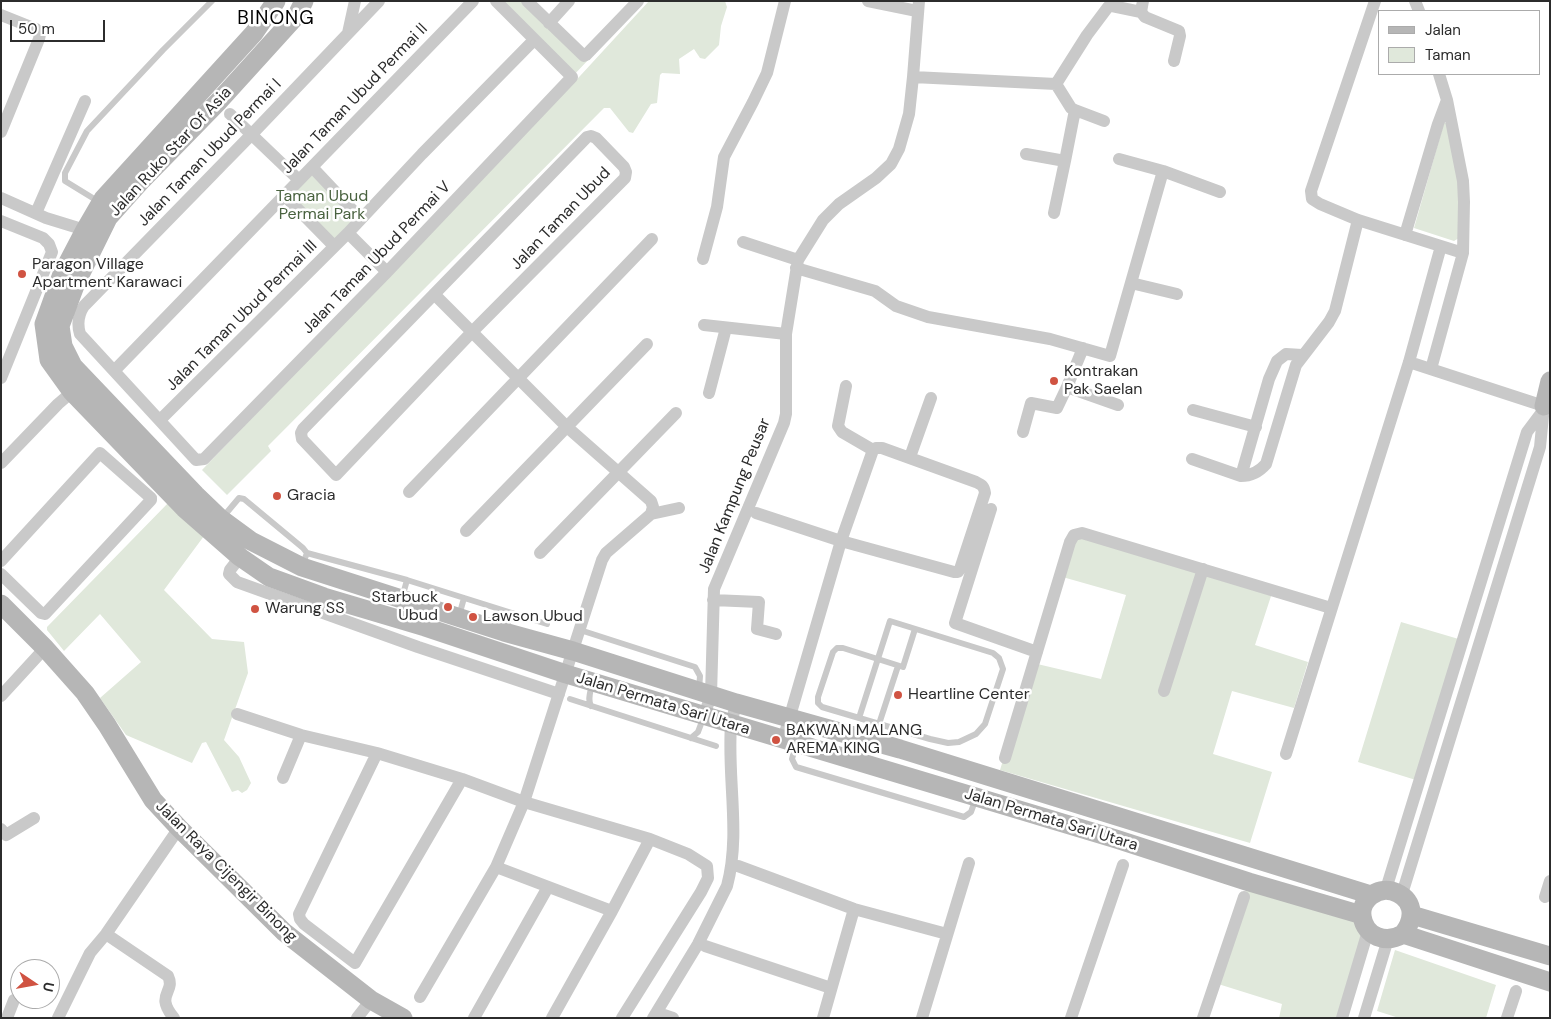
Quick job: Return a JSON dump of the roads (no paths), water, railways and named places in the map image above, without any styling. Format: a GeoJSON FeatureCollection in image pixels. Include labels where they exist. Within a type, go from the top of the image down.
{"type":"FeatureCollection","features":[{"type":"Feature","properties":{"kind":"street","name":"Jalan Ruko Star Of Asia"},"geometry":{"type":"LineString","coordinates":[[251,541],[222,519],[190,502],[72,392],[49,360],[44,324],[62,274],[84,230],[103,199],[254,33],[276,1]]}},
{"type":"Feature","properties":{"kind":"street","name":"Jalan Ruko Star Of Asia"},"geometry":{"type":"LineString","coordinates":[[236,554],[73,366],[63,346],[60,326],[76,283],[108,218],[142,180],[224,108],[297,15],[304,1]]}},
{"type":"Feature","properties":{"kind":"street"},"geometry":{"type":"LineString","coordinates":[[348,33],[356,1]]}},
{"type":"Feature","properties":{"kind":"street","name":"Jalan Taman Ubud Permai I"},"geometry":{"type":"LineString","coordinates":[[114,371],[80,334],[78,320],[84,306],[379,1]]}},
{"type":"Feature","properties":{"kind":"street","name":"Jalan Taman Ubud Permai II"},"geometry":{"type":"LineString","coordinates":[[114,371],[473,1]]}},
{"type":"Feature","properties":{"kind":"street"},"geometry":{"type":"LineString","coordinates":[[496,1],[534,40]]}},
{"type":"Feature","properties":{"kind":"street"},"geometry":{"type":"LineString","coordinates":[[527,1],[584,56],[638,1]]}},
{"type":"Feature","properties":{"kind":"street"},"geometry":{"type":"LineString","coordinates":[[549,23],[569,1]]}},
{"type":"Feature","properties":{"kind":"street"},"geometry":{"type":"LineString","coordinates":[[703,259],[717,207],[724,157],[754,102],[767,73],[785,1]]}},
{"type":"Feature","properties":{"kind":"street"},"geometry":{"type":"LineString","coordinates":[[868,1],[918,6]]}},
{"type":"Feature","properties":{"kind":"street"},"geometry":{"type":"LineString","coordinates":[[1375,1],[1311,195],[1314,201],[1358,220],[1463,252]]}},
{"type":"Feature","properties":{"kind":"street","name":"Jalan Kampung Peusar"},"geometry":{"type":"LineString","coordinates":[[704,716],[704,693],[713,600],[717,581],[784,423],[786,414],[786,334],[797,264],[823,220],[839,204],[876,178],[891,164],[899,149],[908,114],[914,77],[918,6]]}},
{"type":"Feature","properties":{"kind":"street"},"geometry":{"type":"LineString","coordinates":[[1056,84],[1087,35],[1109,7],[1142,7],[1145,17],[1179,31],[1180,36],[1174,61]]}},
{"type":"Feature","properties":{"kind":"street"},"geometry":{"type":"LineString","coordinates":[[1,14],[36,29],[40,34],[1,132]]}},
{"type":"Feature","properties":{"kind":"street","name":"Jalan Taman Ubud Permai V"},"geometry":{"type":"LineString","coordinates":[[160,420],[195,459],[204,460],[387,272],[572,77],[534,40]]}},
{"type":"Feature","properties":{"kind":"street","name":"Jalan Taman Ubud Permai III"},"geometry":{"type":"LineString","coordinates":[[160,420],[348,233],[422,154],[534,40]]}},
{"type":"Feature","properties":{"kind":"street"},"geometry":{"type":"LineString","coordinates":[[1431,369],[1463,252],[1463,181],[1439,75]]}},
{"type":"Feature","properties":{"kind":"street"},"geometry":{"type":"LineString","coordinates":[[914,77],[1056,84]]}},
{"type":"Feature","properties":{"kind":"street"},"geometry":{"type":"LineString","coordinates":[[1056,84],[1071,108],[1104,121]]}},
{"type":"Feature","properties":{"kind":"street"},"geometry":{"type":"LineString","coordinates":[[204,89],[299,180]]}},
{"type":"Feature","properties":{"kind":"street"},"geometry":{"type":"LineString","coordinates":[[36,213],[85,100]]}},
{"type":"Feature","properties":{"kind":"street"},"geometry":{"type":"LineString","coordinates":[[1405,235],[1446,100]]}},
{"type":"Feature","properties":{"kind":"street"},"geometry":{"type":"LineString","coordinates":[[1054,213],[1075,110]]}},
{"type":"Feature","properties":{"kind":"street","name":"Jalan Taman Ubud"},"geometry":{"type":"LineString","coordinates":[[592,136],[596,138],[624,167],[626,172],[625,178],[471,333],[336,475],[302,438],[301,433],[303,429],[587,137],[592,136]]}},
{"type":"Feature","properties":{"kind":"street"},"geometry":{"type":"LineString","coordinates":[[1026,154],[1065,161]]}},
{"type":"Feature","properties":{"kind":"street"},"geometry":{"type":"LineString","coordinates":[[1120,159],[1220,192]]}},
{"type":"Feature","properties":{"kind":"street"},"geometry":{"type":"LineString","coordinates":[[312,167],[361,219]]}},
{"type":"Feature","properties":{"kind":"street"},"geometry":{"type":"LineString","coordinates":[[743,242],[797,264],[875,291],[896,306],[928,316],[1050,339],[1110,356],[1162,172]]}},
{"type":"Feature","properties":{"kind":"street"},"geometry":{"type":"LineString","coordinates":[[284,195],[334,246]]}},
{"type":"Feature","properties":{"kind":"street"},"geometry":{"type":"LineString","coordinates":[[1,198],[84,230]]}},
{"type":"Feature","properties":{"kind":"street"},"geometry":{"type":"LineString","coordinates":[[1192,459],[1241,476],[1248,476],[1260,471],[1266,464],[1296,365],[1330,322],[1335,311],[1358,220]]}},
{"type":"Feature","properties":{"kind":"street"},"geometry":{"type":"LineString","coordinates":[[1,221],[43,238],[50,244],[52,252],[1,378]]}},
{"type":"Feature","properties":{"kind":"street"},"geometry":{"type":"LineString","coordinates":[[348,233],[387,272]]}},
{"type":"Feature","properties":{"kind":"street"},"geometry":{"type":"LineString","coordinates":[[409,492],[652,239]]}},
{"type":"Feature","properties":{"kind":"street"},"geometry":{"type":"LineString","coordinates":[[1286,754],[1409,362],[1441,246]]}},
{"type":"Feature","properties":{"kind":"street"},"geometry":{"type":"LineString","coordinates":[[1131,284],[1177,294]]}},
{"type":"Feature","properties":{"kind":"street"},"geometry":{"type":"LineString","coordinates":[[434,294],[567,427],[651,501],[653,507],[651,514]]}},
{"type":"Feature","properties":{"kind":"street"},"geometry":{"type":"LineString","coordinates":[[704,325],[786,334]]}},
{"type":"Feature","properties":{"kind":"street"},"geometry":{"type":"LineString","coordinates":[[709,394],[726,328]]}},
{"type":"Feature","properties":{"kind":"street"},"geometry":{"type":"LineString","coordinates":[[466,531],[647,344]]}},
{"type":"Feature","properties":{"kind":"street"},"geometry":{"type":"LineString","coordinates":[[1022,432],[1031,403],[1057,408],[1083,348]]}},
{"type":"Feature","properties":{"kind":"street"},"geometry":{"type":"LineString","coordinates":[[1241,476],[1270,378],[1278,361],[1286,354],[1302,355]]}},
{"type":"Feature","properties":{"kind":"street"},"geometry":{"type":"LineString","coordinates":[[1409,362],[1545,408]]}},
{"type":"Feature","properties":{"kind":"street"},"geometry":{"type":"LineString","coordinates":[[114,371],[160,420]]}},
{"type":"Feature","properties":{"kind":"street"},"geometry":{"type":"LineString","coordinates":[[1386,893],[1409,904],[1412,915],[1409,925],[1395,936],[1364,1015],[1344,1012],[1365,923],[1364,904],[1386,893],[1526,432],[1545,408],[1550,381]]}},
{"type":"Feature","properties":{"kind":"street"},"geometry":{"type":"LineString","coordinates":[[846,386],[838,426],[842,432],[873,450]]}},
{"type":"Feature","properties":{"kind":"street"},"geometry":{"type":"LineString","coordinates":[[1067,387],[1118,405]]}},
{"type":"Feature","properties":{"kind":"street"},"geometry":{"type":"LineString","coordinates":[[1,463],[72,392]]}},
{"type":"Feature","properties":{"kind":"street"},"geometry":{"type":"LineString","coordinates":[[910,457],[931,398]]}},
{"type":"Feature","properties":{"kind":"street"},"geometry":{"type":"LineString","coordinates":[[1193,410],[1256,427]]}},
{"type":"Feature","properties":{"kind":"street"},"geometry":{"type":"LineString","coordinates":[[540,553],[676,414]]}},
{"type":"Feature","properties":{"kind":"street"},"geometry":{"type":"LineString","coordinates":[[756,512],[841,541],[958,572],[985,493],[982,485],[882,448],[873,450]]}},
{"type":"Feature","properties":{"kind":"street"},"geometry":{"type":"LineString","coordinates":[[789,742],[790,717],[841,541],[873,450]]}},
{"type":"Feature","properties":{"kind":"street"},"geometry":{"type":"LineString","coordinates":[[1,561],[101,453],[151,498],[45,614],[41,613],[1,574]]}},
{"type":"Feature","properties":{"kind":"street"},"geometry":{"type":"LineString","coordinates":[[420,997],[496,867],[524,802],[565,696],[566,674],[602,560],[606,553],[651,514],[679,508]]}},
{"type":"Feature","properties":{"kind":"street"},"geometry":{"type":"LineString","coordinates":[[991,509],[956,623],[1037,652]]}},
{"type":"Feature","properties":{"kind":"street"},"geometry":{"type":"LineString","coordinates":[[1004,758],[1070,542],[1074,535],[1082,533],[1331,608]]}},
{"type":"Feature","properties":{"kind":"street","name":"Jalan Permata Sari Utara"},"geometry":{"type":"LineString","coordinates":[[251,541],[304,560],[353,574],[402,598],[504,632],[573,651],[736,703],[790,717],[903,740],[995,778],[1386,893]]}},
{"type":"Feature","properties":{"kind":"street"},"geometry":{"type":"LineString","coordinates":[[236,554],[229,574],[237,582],[418,647],[565,696]]}},
{"type":"Feature","properties":{"kind":"street","name":"Jalan Permata Sari Utara"},"geometry":{"type":"LineString","coordinates":[[236,554],[269,577],[324,598],[425,627],[566,674],[789,742],[1116,839],[1250,882],[1365,923]]}},
{"type":"Feature","properties":{"kind":"street"},"geometry":{"type":"LineString","coordinates":[[1164,691],[1203,569]]}},
{"type":"Feature","properties":{"kind":"street"},"geometry":{"type":"LineString","coordinates":[[713,600],[759,602],[757,628],[776,634]]}},
{"type":"Feature","properties":{"kind":"street","name":"Jalan Raya Cijengir Binong"},"geometry":{"type":"LineString","coordinates":[[1,604],[45,648],[85,693],[153,800],[179,828],[284,932],[371,1000],[403,1018]]}},
{"type":"Feature","properties":{"kind":"street"},"geometry":{"type":"LineString","coordinates":[[418,647],[425,627]]}},
{"type":"Feature","properties":{"kind":"street"},"geometry":{"type":"LineString","coordinates":[[1,696],[45,648]]}},
{"type":"Feature","properties":{"kind":"street"},"geometry":{"type":"LineString","coordinates":[[663,1017],[729,879],[733,846],[731,724],[736,703]]}},
{"type":"Feature","properties":{"kind":"street"},"geometry":{"type":"LineString","coordinates":[[237,714],[301,735],[376,753],[524,802],[650,839],[696,858],[707,866],[708,878],[622,1018]]}},
{"type":"Feature","properties":{"kind":"street"},"geometry":{"type":"LineString","coordinates":[[283,778],[301,735]]}},
{"type":"Feature","properties":{"kind":"street"},"geometry":{"type":"LineString","coordinates":[[376,753],[299,914],[304,924],[355,963],[462,780]]}},
{"type":"Feature","properties":{"kind":"street"},"geometry":{"type":"LineString","coordinates":[[982,799],[995,778]]}},
{"type":"Feature","properties":{"kind":"street"},"geometry":{"type":"LineString","coordinates":[[3,835],[34,818]]}},
{"type":"Feature","properties":{"kind":"street"},"geometry":{"type":"LineString","coordinates":[[58,1018],[90,953],[106,934],[179,828]]}},
{"type":"Feature","properties":{"kind":"street"},"geometry":{"type":"LineString","coordinates":[[552,1018],[650,839]]}},
{"type":"Feature","properties":{"kind":"street"},"geometry":{"type":"LineString","coordinates":[[922,1018],[969,863]]}},
{"type":"Feature","properties":{"kind":"street"},"geometry":{"type":"LineString","coordinates":[[1071,1018],[1123,865]]}},
{"type":"Feature","properties":{"kind":"street"},"geometry":{"type":"LineString","coordinates":[[738,866],[854,909],[947,934]]}},
{"type":"Feature","properties":{"kind":"street"},"geometry":{"type":"LineString","coordinates":[[496,867],[612,911]]}},
{"type":"Feature","properties":{"kind":"street"},"geometry":{"type":"LineString","coordinates":[[1545,897],[1550,881]]}},
{"type":"Feature","properties":{"kind":"street"},"geometry":{"type":"LineString","coordinates":[[474,1018],[548,887]]}},
{"type":"Feature","properties":{"kind":"street"},"geometry":{"type":"LineString","coordinates":[[1203,1018],[1244,897]]}},
{"type":"Feature","properties":{"kind":"street"},"geometry":{"type":"LineString","coordinates":[[822,1018],[854,909]]}},
{"type":"Feature","properties":{"kind":"street"},"geometry":{"type":"LineString","coordinates":[[1412,915],[1550,956]]}},
{"type":"Feature","properties":{"kind":"street"},"geometry":{"type":"LineString","coordinates":[[1365,923],[1377,938],[1395,936],[1550,982]]}},
{"type":"Feature","properties":{"kind":"street"},"geometry":{"type":"LineString","coordinates":[[106,934],[168,976],[170,981],[165,1003],[167,1010],[174,1018]]}},
{"type":"Feature","properties":{"kind":"street"},"geometry":{"type":"LineString","coordinates":[[704,946],[831,988]]}},
{"type":"Feature","properties":{"kind":"street"},"geometry":{"type":"LineString","coordinates":[[1507,1018],[1516,991]]}},
{"type":"Feature","properties":{"kind":"street"},"geometry":{"type":"LineString","coordinates":[[357,1018],[371,1000]]}},
{"type":"Feature","properties":{"kind":"lane","name":"Jalan Ruko Star Of Asia"},"geometry":{"type":"LineString","coordinates":[[103,199],[96,200],[65,181],[64,173],[83,136],[163,50],[212,1]]}},
{"type":"Feature","properties":{"kind":"lane"},"geometry":{"type":"LineString","coordinates":[[222,519],[236,500],[239,498],[244,499],[303,548],[304,560]]}},
{"type":"Feature","properties":{"kind":"lane"},"geometry":{"type":"LineString","coordinates":[[353,574],[407,580],[547,624]]}},
{"type":"Feature","properties":{"kind":"lane"},"geometry":{"type":"LineString","coordinates":[[402,598],[407,580]]}},
{"type":"Feature","properties":{"kind":"lane"},"geometry":{"type":"LineString","coordinates":[[458,617],[464,598]]}},
{"type":"Feature","properties":{"kind":"lane"},"geometry":{"type":"LineString","coordinates":[[504,632],[511,613]]}},
{"type":"Feature","properties":{"kind":"lane"},"geometry":{"type":"LineString","coordinates":[[859,718],[879,660],[890,621],[993,653],[999,658],[1003,669],[985,724],[970,738],[959,742],[903,740],[879,724],[859,718],[822,706],[818,702],[833,652],[837,648],[843,648],[879,660],[903,667],[915,629]]}},
{"type":"Feature","properties":{"kind":"lane"},"geometry":{"type":"LineString","coordinates":[[580,630],[695,667],[700,676],[704,693]]}},
{"type":"Feature","properties":{"kind":"lane"},"geometry":{"type":"LineString","coordinates":[[879,724],[898,666]]}},
{"type":"Feature","properties":{"kind":"lane"},"geometry":{"type":"LineString","coordinates":[[592,706],[589,698],[593,682]]}},
{"type":"Feature","properties":{"kind":"lane"},"geometry":{"type":"LineString","coordinates":[[565,696],[716,746]]}},
{"type":"Feature","properties":{"kind":"lane"},"geometry":{"type":"LineString","coordinates":[[691,738],[698,732],[704,716]]}},
{"type":"Feature","properties":{"kind":"place","name":"Paragon Village Apartment Karawaci"},"geometry":{"type":"Point","coordinates":[22,274]}},
{"type":"Feature","properties":{"kind":"place","name":"Kontrakan Pak Saelan"},"geometry":{"type":"Point","coordinates":[1054,381]}},
{"type":"Feature","properties":{"kind":"place","name":"Gracia"},"geometry":{"type":"Point","coordinates":[277,496]}},
{"type":"Feature","properties":{"kind":"place","name":"Starbuck Ubud"},"geometry":{"type":"Point","coordinates":[448,607]}},
{"type":"Feature","properties":{"kind":"place","name":"Warung SS"},"geometry":{"type":"Point","coordinates":[255,609]}},
{"type":"Feature","properties":{"kind":"place","name":"Lawson Ubud"},"geometry":{"type":"Point","coordinates":[473,617]}},
{"type":"Feature","properties":{"kind":"place","name":"Heartline Center"},"geometry":{"type":"Point","coordinates":[898,695]}},
{"type":"Feature","properties":{"kind":"place","name":"BAKWAN MALANG AREMA KING"},"geometry":{"type":"Point","coordinates":[776,740]}},
{"type":"Feature","properties":{"kind":"district","name":"BINONG"},"geometry":{"type":"Point","coordinates":[276,19]}},
{"type":"Feature","properties":{"kind":"park label","name":"Taman Ubud Permai Park"},"geometry":{"type":"Point","coordinates":[322,206]}}]}
